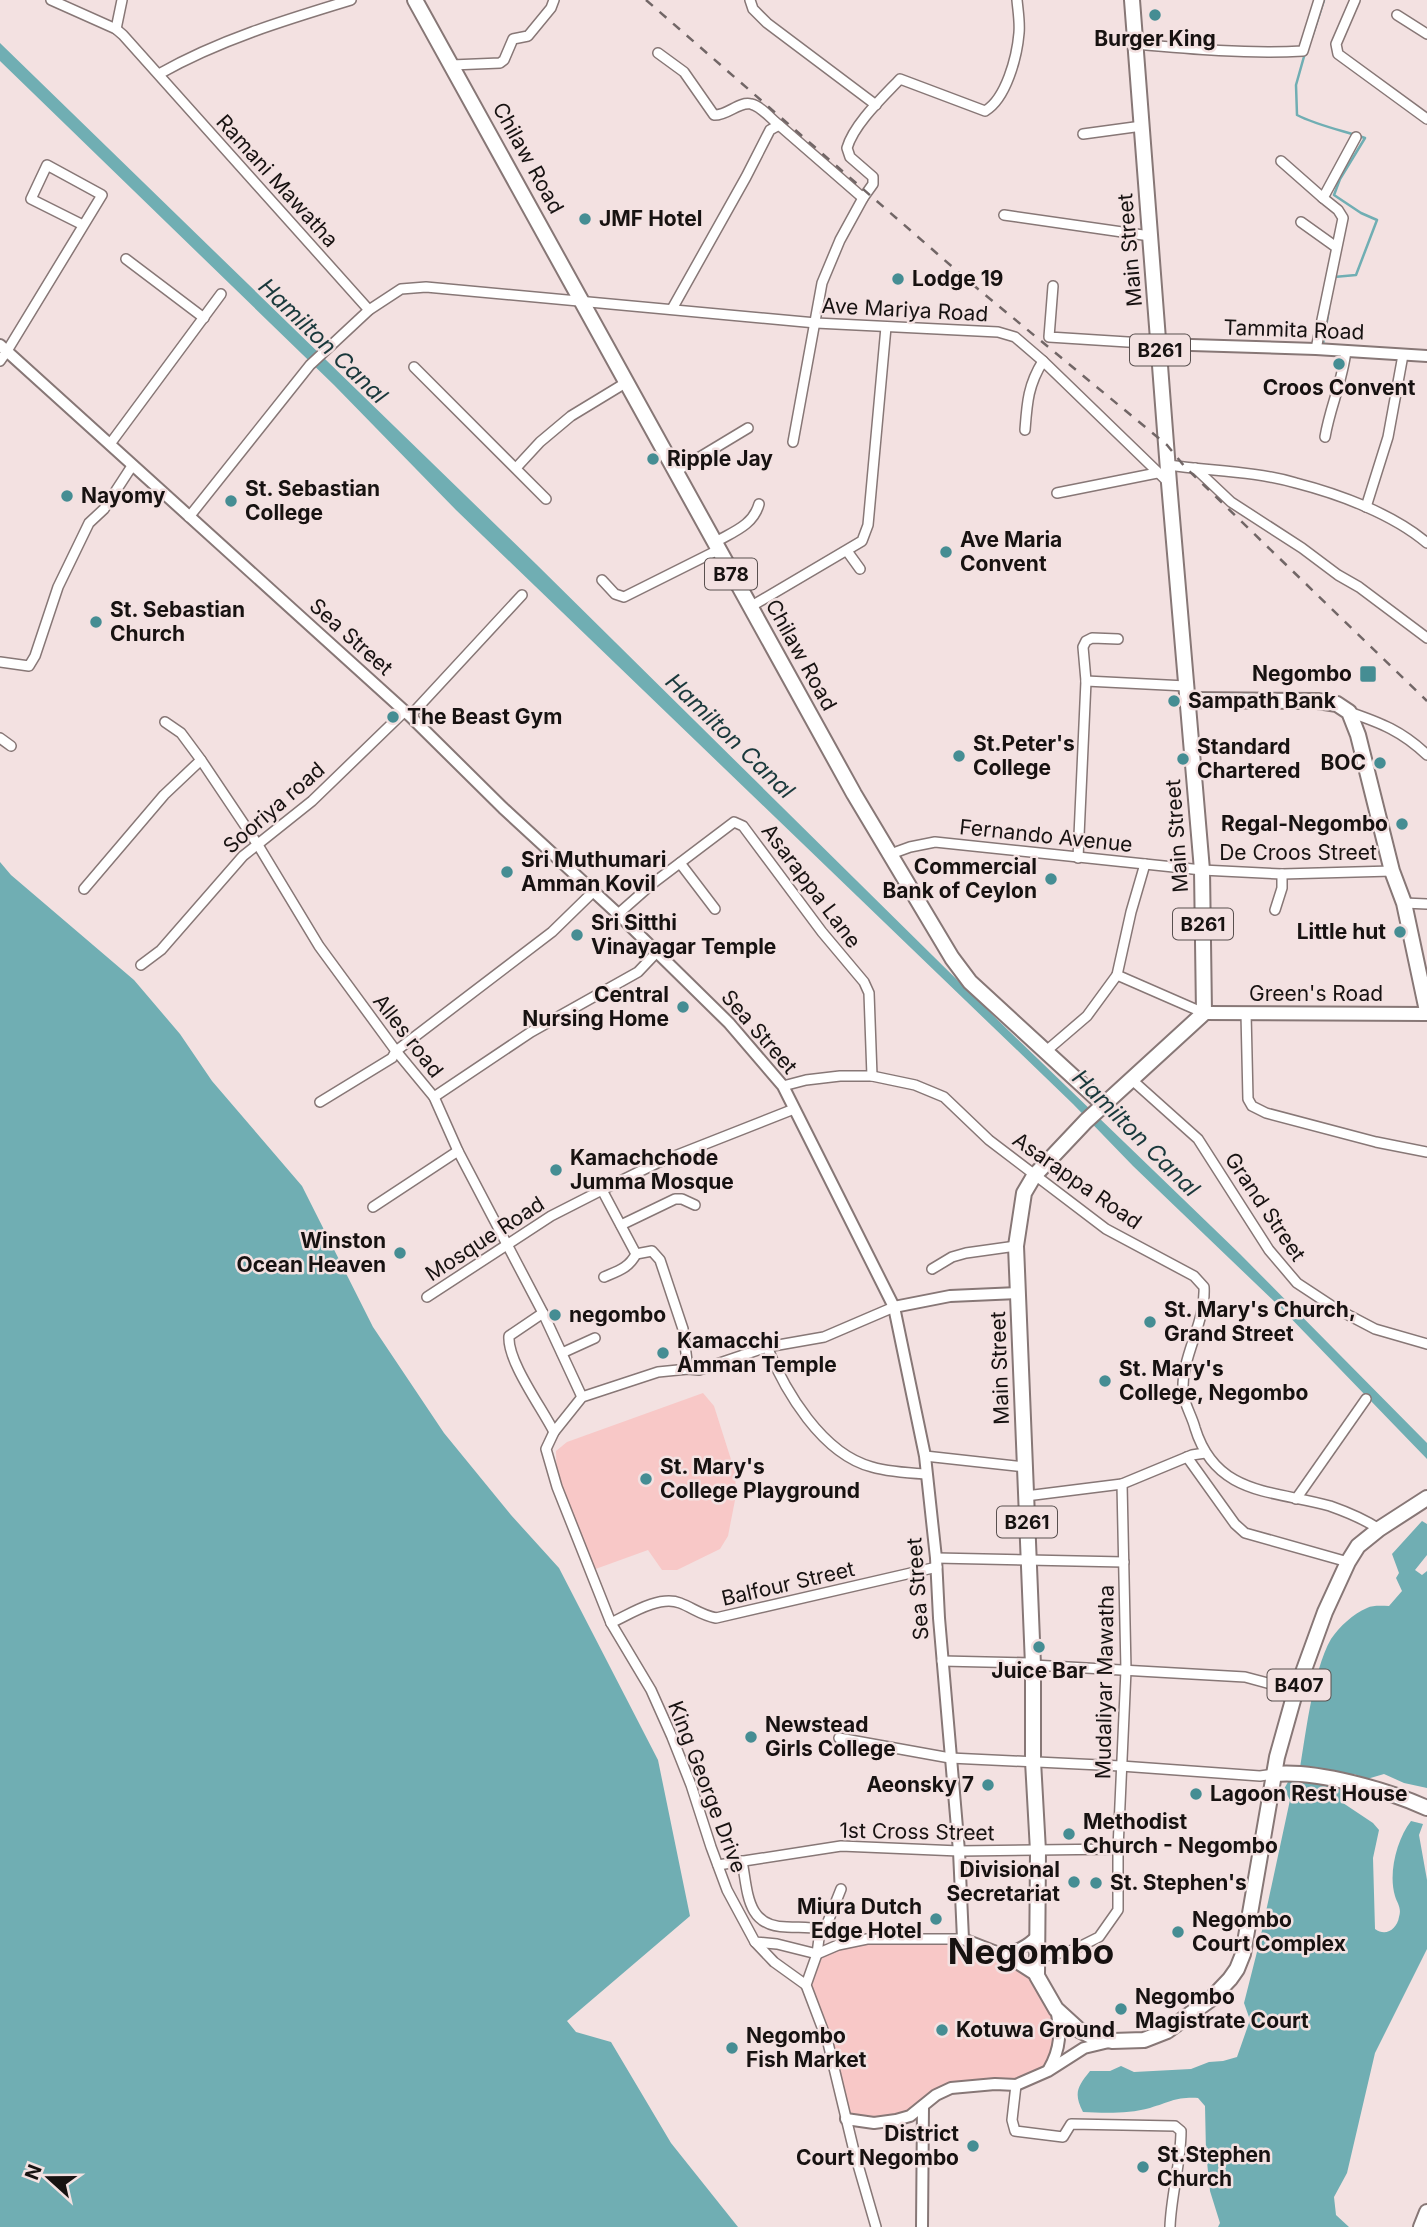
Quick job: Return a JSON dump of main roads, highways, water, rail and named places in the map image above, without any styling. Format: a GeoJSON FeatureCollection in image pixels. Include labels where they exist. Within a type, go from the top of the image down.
{"type":"FeatureCollection","features":[{"type":"Feature","properties":{"kind":"main road","name":"Chilaw Road"},"geometry":{"type":"LineString","coordinates":[[415,0],[888,855],[952,958],[970,982],[1104,1105]]}},
{"type":"Feature","properties":{"kind":"main road","name":"Main Street"},"geometry":{"type":"LineString","coordinates":[[1056,2010],[1037,1976],[1038,1851],[1016,1247],[1019,1216],[1024,1193],[1034,1176],[1086,1121],[1204,1013],[1202,870],[1168,483],[1162,469],[1159,344],[1132,0]]}},
{"type":"Feature","properties":{"kind":"main road"},"geometry":{"type":"LineString","coordinates":[[1186,693],[1318,701],[1337,705],[1349,712],[1358,735],[1392,871],[1404,903],[1427,1013]]}},
{"type":"Feature","properties":{"kind":"main road","name":"Green's Road"},"geometry":{"type":"LineString","coordinates":[[1204,1013],[1427,1013]]}},
{"type":"Feature","properties":{"kind":"main road","name":"B407"},"geometry":{"type":"LineString","coordinates":[[1056,2010],[1079,2030],[1093,2037],[1112,2041],[1144,2040],[1167,2031],[1211,1999],[1237,1969],[1243,1954],[1273,1774],[1297,1691],[1325,1612],[1358,1546],[1427,1498]]}},
{"type":"Feature","properties":{"kind":"main road"},"geometry":{"type":"LineString","coordinates":[[1273,1774],[1294,1773],[1353,1784],[1391,1794],[1427,1808]]}},
{"type":"Feature","properties":{"kind":"main road"},"geometry":{"type":"LineString","coordinates":[[1421,2227],[1427,2212]]}},
{"type":"Feature","properties":{"kind":"water"},"geometry":{"type":"Polygon","coordinates":[[[0,43],[1240,1254],[1427,1443],[1427,1459],[1279,1306],[1133,1166],[1073,1104],[456,510],[334,385],[0,61],[0,43]]]}},
{"type":"Feature","properties":{"kind":"water"},"geometry":{"type":"Polygon","coordinates":[[[0,862],[11,875],[134,980],[180,1034],[212,1081],[302,1186],[373,1327],[444,1433],[511,1515],[559,1568],[658,1760],[690,1916],[567,2021],[576,2032],[611,2042],[671,2143],[738,2227],[0,2227],[0,862]]]}},
{"type":"Feature","properties":{"kind":"water"},"geometry":{"type":"Polygon","coordinates":[[[1422,1521],[1427,1524],[1427,1555],[1415,1570],[1422,1575],[1427,1571],[1427,1788],[1404,1783],[1384,1774],[1367,1779],[1354,1774],[1343,1803],[1379,1830],[1373,1858],[1375,1929],[1387,1932],[1398,1921],[1400,1911],[1393,1887],[1393,1867],[1398,1847],[1411,1821],[1423,1824],[1419,1835],[1427,1880],[1427,1949],[1375,2053],[1347,2173],[1334,2197],[1336,2215],[1349,2227],[1218,2227],[1220,2223],[1210,2191],[1205,2106],[1198,2098],[1178,2099],[1133,2111],[1083,2112],[1078,2100],[1078,2090],[1090,2071],[1110,2071],[1121,2066],[1134,2072],[1191,2069],[1209,2062],[1237,2057],[1250,2020],[1244,2003],[1290,1800],[1284,1789],[1288,1782],[1298,1780],[1310,1707],[1324,1653],[1331,1639],[1352,1617],[1369,1607],[1389,1606],[1402,1591],[1396,1578],[1399,1573],[1392,1554],[1422,1521]]]}},
{"type":"Feature","properties":{"kind":"waterway"},"geometry":{"type":"LineString","coordinates":[[1312,37],[1324,0]]}},
{"type":"Feature","properties":{"kind":"waterway"},"geometry":{"type":"LineString","coordinates":[[1305,53],[1296,85],[1297,115],[1365,138],[1340,179],[1334,195],[1377,220],[1356,275],[1333,279]]}},
{"type":"Feature","properties":{"kind":"waterway"},"geometry":{"type":"LineString","coordinates":[[1323,344],[1329,309]]}},
{"type":"Feature","properties":{"kind":"railway"},"geometry":{"type":"LineString","coordinates":[[646,0],[972,284],[1167,445],[1185,467],[1427,701]]}},
{"type":"Feature","properties":{"kind":"place","name":"Burger King"},"geometry":{"type":"Point","coordinates":[1155,15]}},
{"type":"Feature","properties":{"kind":"place","name":"JMF Hotel"},"geometry":{"type":"Point","coordinates":[585,219]}},
{"type":"Feature","properties":{"kind":"place","name":"Lodge 19"},"geometry":{"type":"Point","coordinates":[898,279]}},
{"type":"Feature","properties":{"kind":"place","name":"Croos Convent"},"geometry":{"type":"Point","coordinates":[1339,364]}},
{"type":"Feature","properties":{"kind":"place","name":"Ripple Jay"},"geometry":{"type":"Point","coordinates":[653,459]}},
{"type":"Feature","properties":{"kind":"place","name":"Nayomy"},"geometry":{"type":"Point","coordinates":[67,496]}},
{"type":"Feature","properties":{"kind":"place","name":"St. Sebastian College"},"geometry":{"type":"Point","coordinates":[231,501]}},
{"type":"Feature","properties":{"kind":"place","name":"Ave Maria Convent"},"geometry":{"type":"Point","coordinates":[946,552]}},
{"type":"Feature","properties":{"kind":"place","name":"St. Sebastian Church"},"geometry":{"type":"Point","coordinates":[96,622]}},
{"type":"Feature","properties":{"kind":"place","name":"Negombo"},"geometry":{"type":"Point","coordinates":[1368,674]}},
{"type":"Feature","properties":{"kind":"place","name":"Sampath Bank"},"geometry":{"type":"Point","coordinates":[1174,701]}},
{"type":"Feature","properties":{"kind":"place","name":"The Beast Gym"},"geometry":{"type":"Point","coordinates":[393,717]}},
{"type":"Feature","properties":{"kind":"place","name":"St.Peter's College"},"geometry":{"type":"Point","coordinates":[959,756]}},
{"type":"Feature","properties":{"kind":"place","name":"Standard Chartered"},"geometry":{"type":"Point","coordinates":[1183,759]}},
{"type":"Feature","properties":{"kind":"place","name":"BOC"},"geometry":{"type":"Point","coordinates":[1380,763]}},
{"type":"Feature","properties":{"kind":"place","name":"Regal-Negombo"},"geometry":{"type":"Point","coordinates":[1402,824]}},
{"type":"Feature","properties":{"kind":"place","name":"Sri Muthumari Amman Kovil"},"geometry":{"type":"Point","coordinates":[507,872]}},
{"type":"Feature","properties":{"kind":"place","name":"Commercial Bank of Ceylon"},"geometry":{"type":"Point","coordinates":[1051,879]}},
{"type":"Feature","properties":{"kind":"place","name":"Little hut"},"geometry":{"type":"Point","coordinates":[1400,932]}},
{"type":"Feature","properties":{"kind":"place","name":"Sri Sitthi Vinayagar Temple"},"geometry":{"type":"Point","coordinates":[577,935]}},
{"type":"Feature","properties":{"kind":"place","name":"Central Nursing Home"},"geometry":{"type":"Point","coordinates":[683,1007]}},
{"type":"Feature","properties":{"kind":"place","name":"Kamachchode Jumma Mosque"},"geometry":{"type":"Point","coordinates":[556,1170]}},
{"type":"Feature","properties":{"kind":"place","name":"Winston Ocean Heaven"},"geometry":{"type":"Point","coordinates":[400,1253]}},
{"type":"Feature","properties":{"kind":"place","name":"negombo"},"geometry":{"type":"Point","coordinates":[555,1315]}},
{"type":"Feature","properties":{"kind":"place","name":"St. Mary's Church, Grand Street"},"geometry":{"type":"Point","coordinates":[1150,1322]}},
{"type":"Feature","properties":{"kind":"place","name":"Kamacchi Amman Temple"},"geometry":{"type":"Point","coordinates":[663,1353]}},
{"type":"Feature","properties":{"kind":"place","name":"St. Mary's College, Negombo"},"geometry":{"type":"Point","coordinates":[1105,1381]}},
{"type":"Feature","properties":{"kind":"place","name":"St. Mary's College Playground"},"geometry":{"type":"Point","coordinates":[646,1479]}},
{"type":"Feature","properties":{"kind":"place","name":"Juice Bar"},"geometry":{"type":"Point","coordinates":[1039,1647]}},
{"type":"Feature","properties":{"kind":"place","name":"Newstead Girls College"},"geometry":{"type":"Point","coordinates":[751,1737]}},
{"type":"Feature","properties":{"kind":"place","name":"Aeonsky 7"},"geometry":{"type":"Point","coordinates":[988,1785]}},
{"type":"Feature","properties":{"kind":"place","name":"Lagoon Rest House"},"geometry":{"type":"Point","coordinates":[1196,1794]}},
{"type":"Feature","properties":{"kind":"place","name":"Methodist Church - Negombo"},"geometry":{"type":"Point","coordinates":[1069,1834]}},
{"type":"Feature","properties":{"kind":"place","name":"Divisional Secretariat"},"geometry":{"type":"Point","coordinates":[1074,1882]}},
{"type":"Feature","properties":{"kind":"place","name":"St. Stephen's"},"geometry":{"type":"Point","coordinates":[1096,1883]}},
{"type":"Feature","properties":{"kind":"place","name":"Miura Dutch Edge Hotel"},"geometry":{"type":"Point","coordinates":[936,1919]}},
{"type":"Feature","properties":{"kind":"place","name":"Negombo Court Complex"},"geometry":{"type":"Point","coordinates":[1178,1932]}},
{"type":"Feature","properties":{"kind":"place","name":"Negombo Magistrate Court"},"geometry":{"type":"Point","coordinates":[1121,2009]}},
{"type":"Feature","properties":{"kind":"place","name":"Kotuwa Ground"},"geometry":{"type":"Point","coordinates":[942,2030]}},
{"type":"Feature","properties":{"kind":"place","name":"Negombo Fish Market"},"geometry":{"type":"Point","coordinates":[732,2048]}},
{"type":"Feature","properties":{"kind":"place","name":"District Court Negombo"},"geometry":{"type":"Point","coordinates":[973,2146]}},
{"type":"Feature","properties":{"kind":"place","name":"St.Stephen Church"},"geometry":{"type":"Point","coordinates":[1143,2167]}},
{"type":"Feature","properties":{"kind":"district","name":"Negombo"},"geometry":{"type":"Point","coordinates":[1031,1952]}},
{"type":"Feature","properties":{"kind":"water label","name":"Hamilton Canal"},"geometry":{"type":"Point","coordinates":[323,341]}},
{"type":"Feature","properties":{"kind":"water label","name":"Hamilton Canal"},"geometry":{"type":"Point","coordinates":[730,736]}},
{"type":"Feature","properties":{"kind":"water label","name":"Hamilton Canal"},"geometry":{"type":"Point","coordinates":[1136,1133]}}]}
